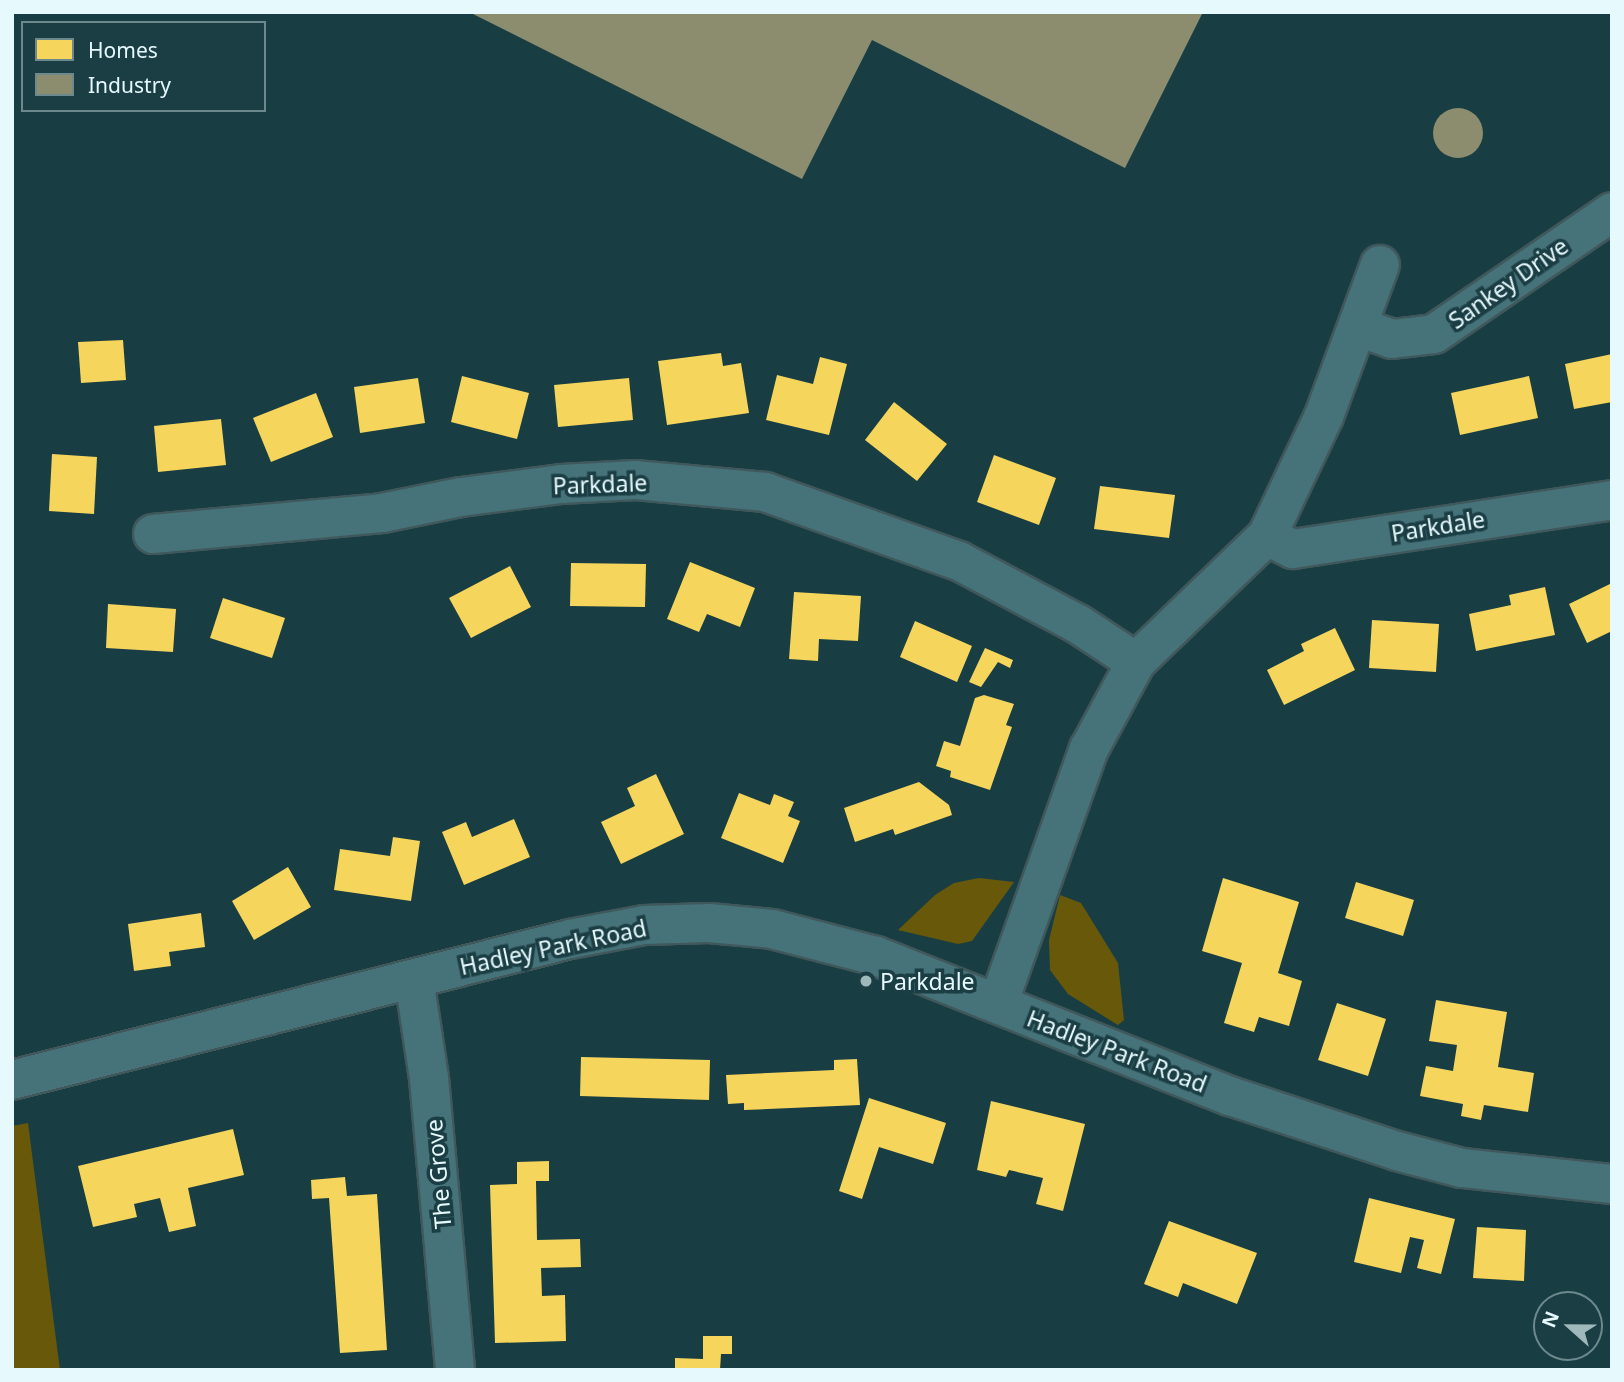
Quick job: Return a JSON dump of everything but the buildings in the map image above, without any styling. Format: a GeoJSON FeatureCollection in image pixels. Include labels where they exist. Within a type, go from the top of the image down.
{"type":"FeatureCollection","features":[{"type":"Feature","properties":{"kind":"street","name":"Sankey Drive"},"geometry":{"type":"LineString","coordinates":[[1358,327],[1392,339],[1434,334],[1612,212]]}},
{"type":"Feature","properties":{"kind":"street"},"geometry":{"type":"LineString","coordinates":[[998,1004],[1089,749],[1136,662],[1267,536],[1324,416],[1380,265]]}},
{"type":"Feature","properties":{"kind":"street","name":"Parkdale"},"geometry":{"type":"LineString","coordinates":[[153,534],[357,517],[561,484],[636,480],[765,492],[862,523],[959,561],[1078,624],[1136,662]]}},
{"type":"Feature","properties":{"kind":"street","name":"Parkdale"},"geometry":{"type":"LineString","coordinates":[[1267,536],[1293,549],[1612,500]]}},
{"type":"Feature","properties":{"kind":"street","name":"Hadley Park Road"},"geometry":{"type":"LineString","coordinates":[[12,1080],[570,939],[644,925],[709,923],[813,938],[876,956],[1230,1096],[1396,1151],[1462,1168],[1612,1184]]}},
{"type":"Feature","properties":{"kind":"street","name":"The Grove"},"geometry":{"type":"LineString","coordinates":[[414,979],[429,1078],[455,1370]]}},
{"type":"Feature","properties":{"kind":"shaded area"},"geometry":{"type":"Polygon","coordinates":[[[979,878],[1014,882],[972,941],[958,944],[898,930],[935,895],[954,883],[979,878]]]}},
{"type":"Feature","properties":{"kind":"shaded area"},"geometry":{"type":"Polygon","coordinates":[[[1060,895],[1081,903],[1118,963],[1124,1020],[1118,1025],[1068,994],[1050,970],[1049,940],[1060,895]]]}},
{"type":"Feature","properties":{"kind":"shaded area"},"geometry":{"type":"Polygon","coordinates":[[[28,1123],[60,1370],[12,1370],[12,1126],[28,1123]]]}},
{"type":"Feature","properties":{"kind":"place","name":"Parkdale"},"geometry":{"type":"Point","coordinates":[866,981]}}]}
